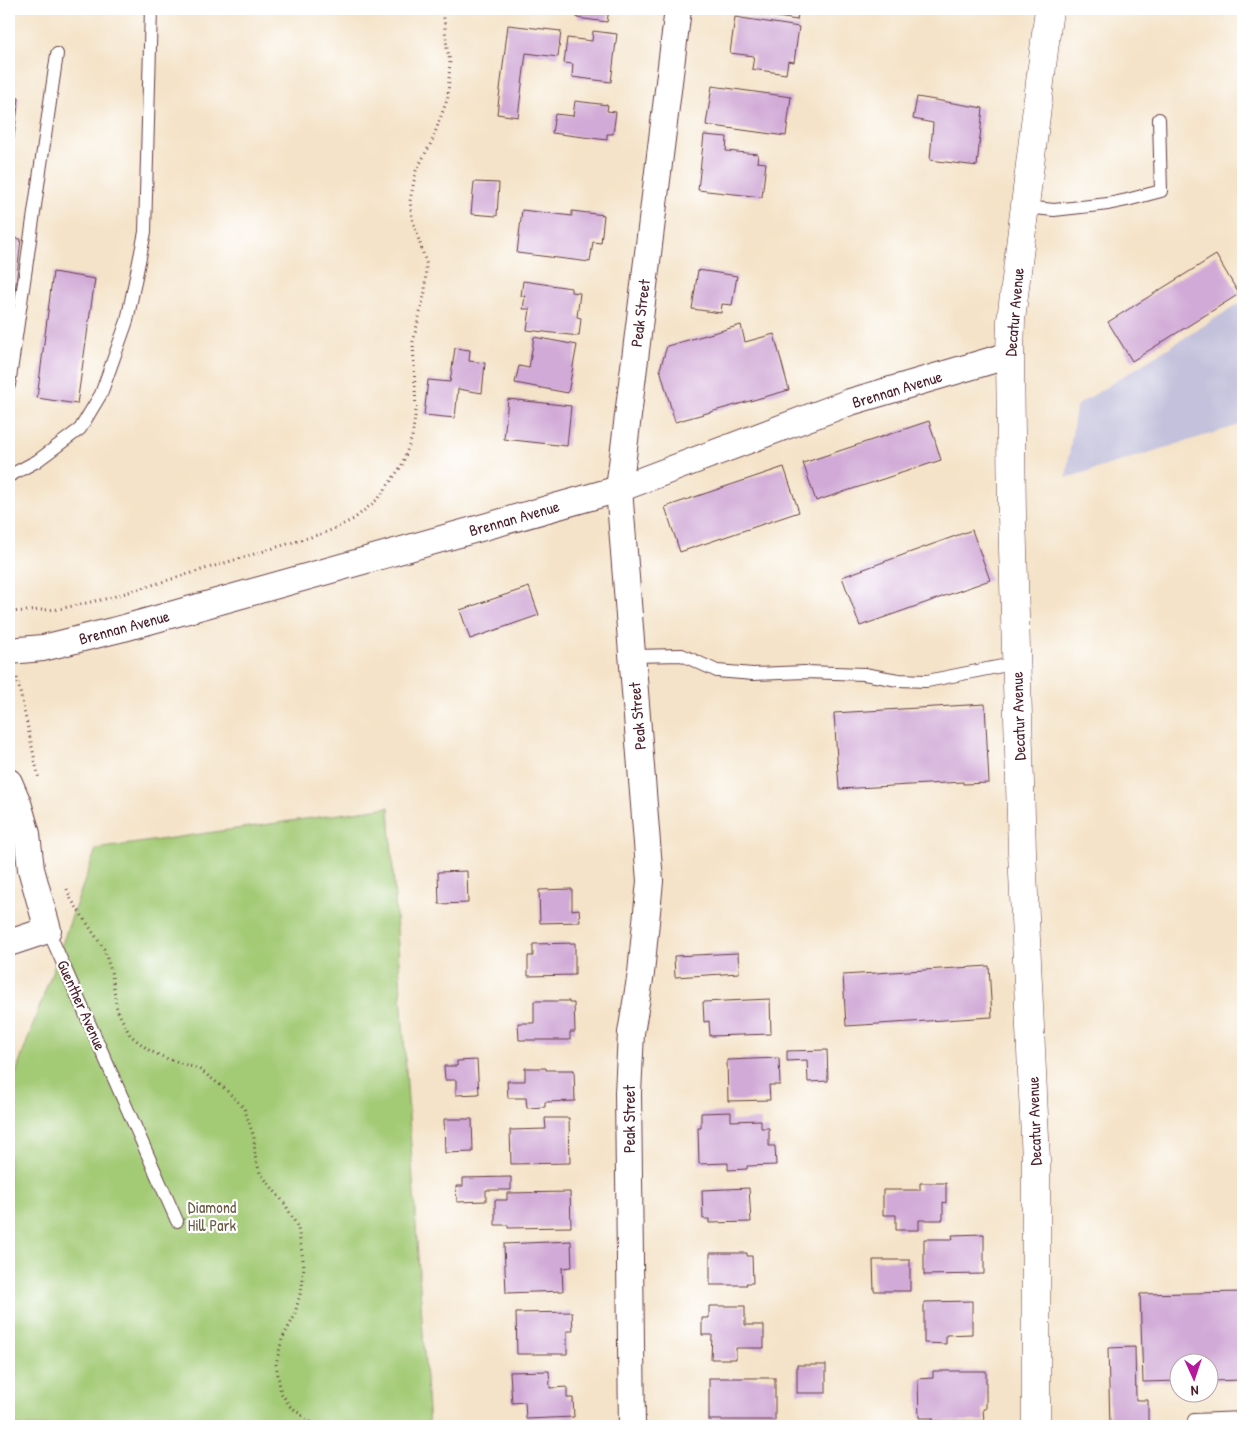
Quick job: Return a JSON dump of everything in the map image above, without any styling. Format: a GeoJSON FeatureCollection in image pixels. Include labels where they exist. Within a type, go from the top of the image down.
{"type":"FeatureCollection","features":[{"type":"Feature","properties":{"kind":"main road","name":"Decatur Avenue"},"geometry":{"type":"LineString","coordinates":[[1036,1426],[1036,1160],[1022,851],[1012,515],[1010,355],[1011,320],[1049,9]]}},
{"type":"Feature","properties":{"kind":"street","name":"Peak Street"},"geometry":{"type":"LineString","coordinates":[[632,1426],[628,1093],[631,1033],[641,973],[650,881],[619,489],[678,9]]}},
{"type":"Feature","properties":{"kind":"street","name":"Brennan Avenue"},"geometry":{"type":"LineString","coordinates":[[11,651],[43,648],[124,628],[619,489],[850,402],[1010,355]]}},
{"type":"Feature","properties":{"kind":"street","name":"Guenther Avenue"},"geometry":{"type":"LineString","coordinates":[[9,782],[18,803],[27,834],[32,869],[48,930]]}},
{"type":"Feature","properties":{"kind":"street"},"geometry":{"type":"LineString","coordinates":[[9,943],[48,930]]}},
{"type":"Feature","properties":{"kind":"lane"},"geometry":{"type":"LineString","coordinates":[[9,476],[37,461],[80,429],[102,394],[127,321],[145,232],[151,9]]}},
{"type":"Feature","properties":{"kind":"lane"},"geometry":{"type":"LineString","coordinates":[[9,385],[57,54]]}},
{"type":"Feature","properties":{"kind":"lane"},"geometry":{"type":"LineString","coordinates":[[1025,207],[1054,210],[1081,207],[1127,200],[1161,191],[1159,119]]}},
{"type":"Feature","properties":{"kind":"lane"},"geometry":{"type":"LineString","coordinates":[[632,656],[682,655],[717,671],[864,674],[898,680],[927,681],[1017,663]]}},
{"type":"Feature","properties":{"kind":"lane","name":"Guenther Avenue"},"geometry":{"type":"LineString","coordinates":[[48,930],[177,1221]]}},
{"type":"Feature","properties":{"kind":"lane"},"geometry":{"type":"LineString","coordinates":[[1195,1426],[1194,1420],[1243,1418]]}},
{"type":"Feature","properties":{"kind":"path"},"geometry":{"type":"LineString","coordinates":[[39,779],[11,651],[9,612],[59,609],[109,598],[327,532],[354,519],[379,498],[402,464],[412,437],[416,410],[413,342],[425,292],[426,263],[412,218],[410,201],[416,171],[432,141],[448,97],[450,61],[443,9]]}},
{"type":"Feature","properties":{"kind":"path"},"geometry":{"type":"LineString","coordinates":[[64,882],[71,899],[104,949],[112,975],[117,1010],[130,1035],[150,1051],[199,1069],[224,1088],[244,1108],[254,1137],[260,1173],[285,1204],[298,1228],[304,1266],[302,1287],[294,1317],[282,1339],[276,1364],[281,1393],[290,1406],[315,1426]]}},
{"type":"Feature","properties":{"kind":"shaded area"},"geometry":{"type":"Polygon","coordinates":[[[1243,301],[1243,424],[1066,478],[1076,406],[1243,301]]]}},
{"type":"Feature","properties":{"kind":"green space","name":"Diamond Hill Park"},"geometry":{"type":"Polygon","coordinates":[[[389,807],[429,1426],[9,1426],[9,1092],[96,849],[389,807]]]}},
{"type":"Feature","properties":{"kind":"building"},"geometry":{"type":"Polygon","coordinates":[[[578,9],[609,9],[607,22],[577,18],[578,9]]]}},
{"type":"Feature","properties":{"kind":"building"},"geometry":{"type":"Polygon","coordinates":[[[737,9],[799,9],[797,20],[737,11],[737,9]]]}},
{"type":"Feature","properties":{"kind":"building"},"geometry":{"type":"Polygon","coordinates":[[[735,17],[799,27],[794,62],[788,61],[786,74],[752,69],[754,56],[730,53],[735,17]]]}},
{"type":"Feature","properties":{"kind":"building"},"geometry":{"type":"Polygon","coordinates":[[[508,25],[561,31],[558,57],[526,53],[518,117],[497,114],[508,25]]]}},
{"type":"Feature","properties":{"kind":"building"},"geometry":{"type":"Polygon","coordinates":[[[593,31],[617,34],[611,82],[572,77],[573,64],[564,63],[567,38],[592,41],[593,31]]]}},
{"type":"Feature","properties":{"kind":"building"},"geometry":{"type":"Polygon","coordinates":[[[712,86],[791,97],[786,136],[706,125],[712,86]]]}},
{"type":"Feature","properties":{"kind":"building"},"geometry":{"type":"Polygon","coordinates":[[[9,96],[19,98],[10,166],[9,165],[9,96]]]}},
{"type":"Feature","properties":{"kind":"building"},"geometry":{"type":"Polygon","coordinates":[[[917,97],[983,108],[977,166],[930,160],[933,123],[913,119],[917,97]]]}},
{"type":"Feature","properties":{"kind":"building"},"geometry":{"type":"Polygon","coordinates":[[[575,101],[608,105],[607,111],[616,112],[613,134],[607,134],[607,140],[552,133],[555,114],[573,116],[575,101]]]}},
{"type":"Feature","properties":{"kind":"building"},"geometry":{"type":"Polygon","coordinates":[[[704,135],[727,137],[726,151],[758,154],[757,162],[766,163],[762,197],[698,190],[704,135]]]}},
{"type":"Feature","properties":{"kind":"building"},"geometry":{"type":"Polygon","coordinates":[[[474,182],[499,183],[497,216],[471,214],[474,182]]]}},
{"type":"Feature","properties":{"kind":"building"},"geometry":{"type":"Polygon","coordinates":[[[522,210],[572,216],[572,211],[604,215],[601,243],[593,242],[590,262],[517,253],[522,210]]]}},
{"type":"Feature","properties":{"kind":"building"},"geometry":{"type":"Polygon","coordinates":[[[9,238],[21,239],[13,311],[9,311],[9,238]]]}},
{"type":"Feature","properties":{"kind":"building"},"geometry":{"type":"Polygon","coordinates":[[[1216,255],[1239,294],[1132,361],[1108,322],[1216,255]]]}},
{"type":"Feature","properties":{"kind":"building"},"geometry":{"type":"Polygon","coordinates":[[[698,270],[737,276],[732,305],[722,304],[721,313],[692,309],[698,270]]]}},
{"type":"Feature","properties":{"kind":"building"},"geometry":{"type":"Polygon","coordinates":[[[53,272],[95,279],[77,404],[37,398],[53,272]]]}},
{"type":"Feature","properties":{"kind":"building"},"geometry":{"type":"Polygon","coordinates":[[[523,281],[571,288],[571,292],[580,293],[577,317],[581,318],[579,336],[527,330],[530,309],[523,309],[525,296],[521,296],[523,281]]]}},
{"type":"Feature","properties":{"kind":"building"},"geometry":{"type":"Polygon","coordinates":[[[741,325],[745,342],[774,334],[789,390],[675,422],[660,369],[667,346],[741,325]]]}},
{"type":"Feature","properties":{"kind":"building"},"geometry":{"type":"Polygon","coordinates":[[[534,337],[577,345],[568,393],[515,383],[519,366],[529,368],[534,337]]]}},
{"type":"Feature","properties":{"kind":"building"},"geometry":{"type":"Polygon","coordinates":[[[455,348],[470,350],[469,361],[485,363],[482,393],[458,389],[455,418],[424,415],[428,380],[450,382],[455,348]]]}},
{"type":"Feature","properties":{"kind":"building"},"geometry":{"type":"Polygon","coordinates":[[[508,399],[571,406],[567,446],[504,439],[508,399]]]}},
{"type":"Feature","properties":{"kind":"building"},"geometry":{"type":"Polygon","coordinates":[[[929,421],[941,460],[816,501],[803,463],[929,421]]]}},
{"type":"Feature","properties":{"kind":"building"},"geometry":{"type":"Polygon","coordinates":[[[784,467],[799,512],[680,552],[665,507],[784,467]]]}},
{"type":"Feature","properties":{"kind":"building"},"geometry":{"type":"Polygon","coordinates":[[[972,530],[990,580],[860,626],[842,577],[972,530]]]}},
{"type":"Feature","properties":{"kind":"building"},"geometry":{"type":"Polygon","coordinates":[[[529,587],[539,615],[470,639],[460,610],[529,587]]]}},
{"type":"Feature","properties":{"kind":"building"},"geometry":{"type":"Polygon","coordinates":[[[985,704],[989,783],[963,784],[963,782],[839,789],[834,713],[985,704]]]}},
{"type":"Feature","properties":{"kind":"building"},"geometry":{"type":"Polygon","coordinates":[[[467,871],[468,903],[439,904],[438,872],[467,871]]]}},
{"type":"Feature","properties":{"kind":"building"},"geometry":{"type":"Polygon","coordinates":[[[572,889],[572,910],[579,909],[580,922],[540,923],[539,890],[572,889]]]}},
{"type":"Feature","properties":{"kind":"building"},"geometry":{"type":"Polygon","coordinates":[[[575,943],[575,975],[528,976],[528,956],[533,956],[533,944],[575,943]]]}},
{"type":"Feature","properties":{"kind":"building"},"geometry":{"type":"Polygon","coordinates":[[[738,953],[739,973],[675,977],[674,956],[738,953]]]}},
{"type":"Feature","properties":{"kind":"building"},"geometry":{"type":"Polygon","coordinates":[[[989,966],[992,1017],[846,1026],[843,975],[989,966]]]}},
{"type":"Feature","properties":{"kind":"building"},"geometry":{"type":"Polygon","coordinates":[[[770,999],[771,1034],[710,1036],[709,1021],[704,1022],[703,1002],[770,999]]]}},
{"type":"Feature","properties":{"kind":"building"},"geometry":{"type":"Polygon","coordinates":[[[534,1001],[569,1001],[569,1003],[574,1003],[575,1032],[570,1032],[570,1040],[519,1040],[518,1023],[534,1023],[534,1001]]]}},
{"type":"Feature","properties":{"kind":"building"},"geometry":{"type":"Polygon","coordinates":[[[827,1050],[828,1081],[808,1082],[807,1060],[787,1061],[787,1051],[827,1050]]]}},
{"type":"Feature","properties":{"kind":"building"},"geometry":{"type":"Polygon","coordinates":[[[779,1058],[780,1085],[769,1085],[770,1100],[728,1101],[727,1060],[779,1058]]]}},
{"type":"Feature","properties":{"kind":"building"},"geometry":{"type":"Polygon","coordinates":[[[477,1060],[479,1094],[456,1095],[456,1080],[445,1080],[444,1066],[457,1066],[457,1061],[477,1060]]]}},
{"type":"Feature","properties":{"kind":"building"},"geometry":{"type":"Polygon","coordinates":[[[525,1068],[574,1070],[575,1101],[545,1102],[545,1107],[527,1108],[526,1098],[508,1098],[507,1081],[525,1081],[525,1068]]]}},
{"type":"Feature","properties":{"kind":"building"},"geometry":{"type":"Polygon","coordinates":[[[731,1112],[731,1121],[761,1120],[761,1128],[769,1128],[769,1146],[775,1146],[776,1165],[747,1166],[747,1169],[728,1170],[728,1163],[699,1164],[698,1128],[701,1128],[701,1113],[731,1112]]]}},
{"type":"Feature","properties":{"kind":"building"},"geometry":{"type":"Polygon","coordinates":[[[545,1118],[569,1118],[570,1163],[511,1164],[510,1130],[546,1129],[545,1118]]]}},
{"type":"Feature","properties":{"kind":"building"},"geometry":{"type":"Polygon","coordinates":[[[444,1119],[472,1119],[473,1152],[445,1153],[444,1119]]]}},
{"type":"Feature","properties":{"kind":"building"},"geometry":{"type":"Polygon","coordinates":[[[511,1177],[511,1190],[486,1190],[486,1201],[457,1202],[456,1186],[463,1186],[463,1178],[511,1177]]]}},
{"type":"Feature","properties":{"kind":"building"},"geometry":{"type":"Polygon","coordinates":[[[920,1183],[946,1183],[946,1203],[943,1202],[943,1220],[919,1220],[919,1230],[896,1230],[896,1215],[883,1215],[883,1190],[920,1190],[920,1183]]]}},
{"type":"Feature","properties":{"kind":"building"},"geometry":{"type":"Polygon","coordinates":[[[749,1188],[751,1222],[709,1223],[709,1219],[703,1219],[702,1190],[749,1188]]]}},
{"type":"Feature","properties":{"kind":"building"},"geometry":{"type":"Polygon","coordinates":[[[570,1192],[571,1227],[508,1228],[508,1225],[495,1225],[495,1200],[507,1200],[507,1193],[570,1192]]]}},
{"type":"Feature","properties":{"kind":"building"},"geometry":{"type":"Polygon","coordinates":[[[984,1234],[984,1274],[924,1275],[924,1239],[953,1239],[952,1235],[984,1234]]]}},
{"type":"Feature","properties":{"kind":"building"},"geometry":{"type":"Polygon","coordinates":[[[571,1241],[572,1267],[562,1268],[563,1291],[506,1293],[504,1244],[571,1241]]]}},
{"type":"Feature","properties":{"kind":"building"},"geometry":{"type":"Polygon","coordinates":[[[710,1253],[747,1253],[747,1256],[752,1256],[753,1283],[746,1283],[747,1285],[710,1285],[710,1253]]]}},
{"type":"Feature","properties":{"kind":"building"},"geometry":{"type":"Polygon","coordinates":[[[873,1260],[910,1260],[910,1291],[874,1291],[873,1260]]]}},
{"type":"Feature","properties":{"kind":"building"},"geometry":{"type":"Polygon","coordinates":[[[1243,1292],[1243,1380],[1220,1381],[1220,1352],[1170,1352],[1170,1381],[1143,1382],[1140,1294],[1243,1292]]]}},
{"type":"Feature","properties":{"kind":"building"},"geometry":{"type":"Polygon","coordinates":[[[972,1301],[972,1334],[946,1335],[946,1344],[924,1343],[924,1302],[972,1301]]]}},
{"type":"Feature","properties":{"kind":"building"},"geometry":{"type":"Polygon","coordinates":[[[709,1306],[745,1306],[745,1325],[764,1325],[764,1348],[736,1348],[736,1359],[711,1359],[712,1335],[702,1335],[702,1318],[709,1318],[709,1306]]]}},
{"type":"Feature","properties":{"kind":"building"},"geometry":{"type":"Polygon","coordinates":[[[572,1312],[573,1331],[567,1331],[567,1354],[517,1354],[516,1313],[572,1312]]]}},
{"type":"Feature","properties":{"kind":"building"},"geometry":{"type":"Polygon","coordinates":[[[1135,1347],[1136,1400],[1148,1400],[1148,1426],[1110,1426],[1108,1348],[1135,1347]]]}},
{"type":"Feature","properties":{"kind":"building"},"geometry":{"type":"Polygon","coordinates":[[[797,1365],[826,1365],[826,1393],[797,1393],[797,1365]]]}},
{"type":"Feature","properties":{"kind":"building"},"geometry":{"type":"Polygon","coordinates":[[[549,1371],[550,1388],[567,1387],[567,1398],[573,1398],[574,1417],[526,1419],[525,1402],[512,1403],[510,1372],[549,1371]]]}},
{"type":"Feature","properties":{"kind":"building"},"geometry":{"type":"Polygon","coordinates":[[[933,1371],[986,1371],[986,1409],[983,1409],[984,1421],[933,1421],[933,1418],[919,1418],[918,1379],[933,1378],[933,1371]]]}},
{"type":"Feature","properties":{"kind":"building"},"geometry":{"type":"Polygon","coordinates":[[[709,1378],[775,1378],[775,1420],[709,1420],[709,1378]]]}}]}
